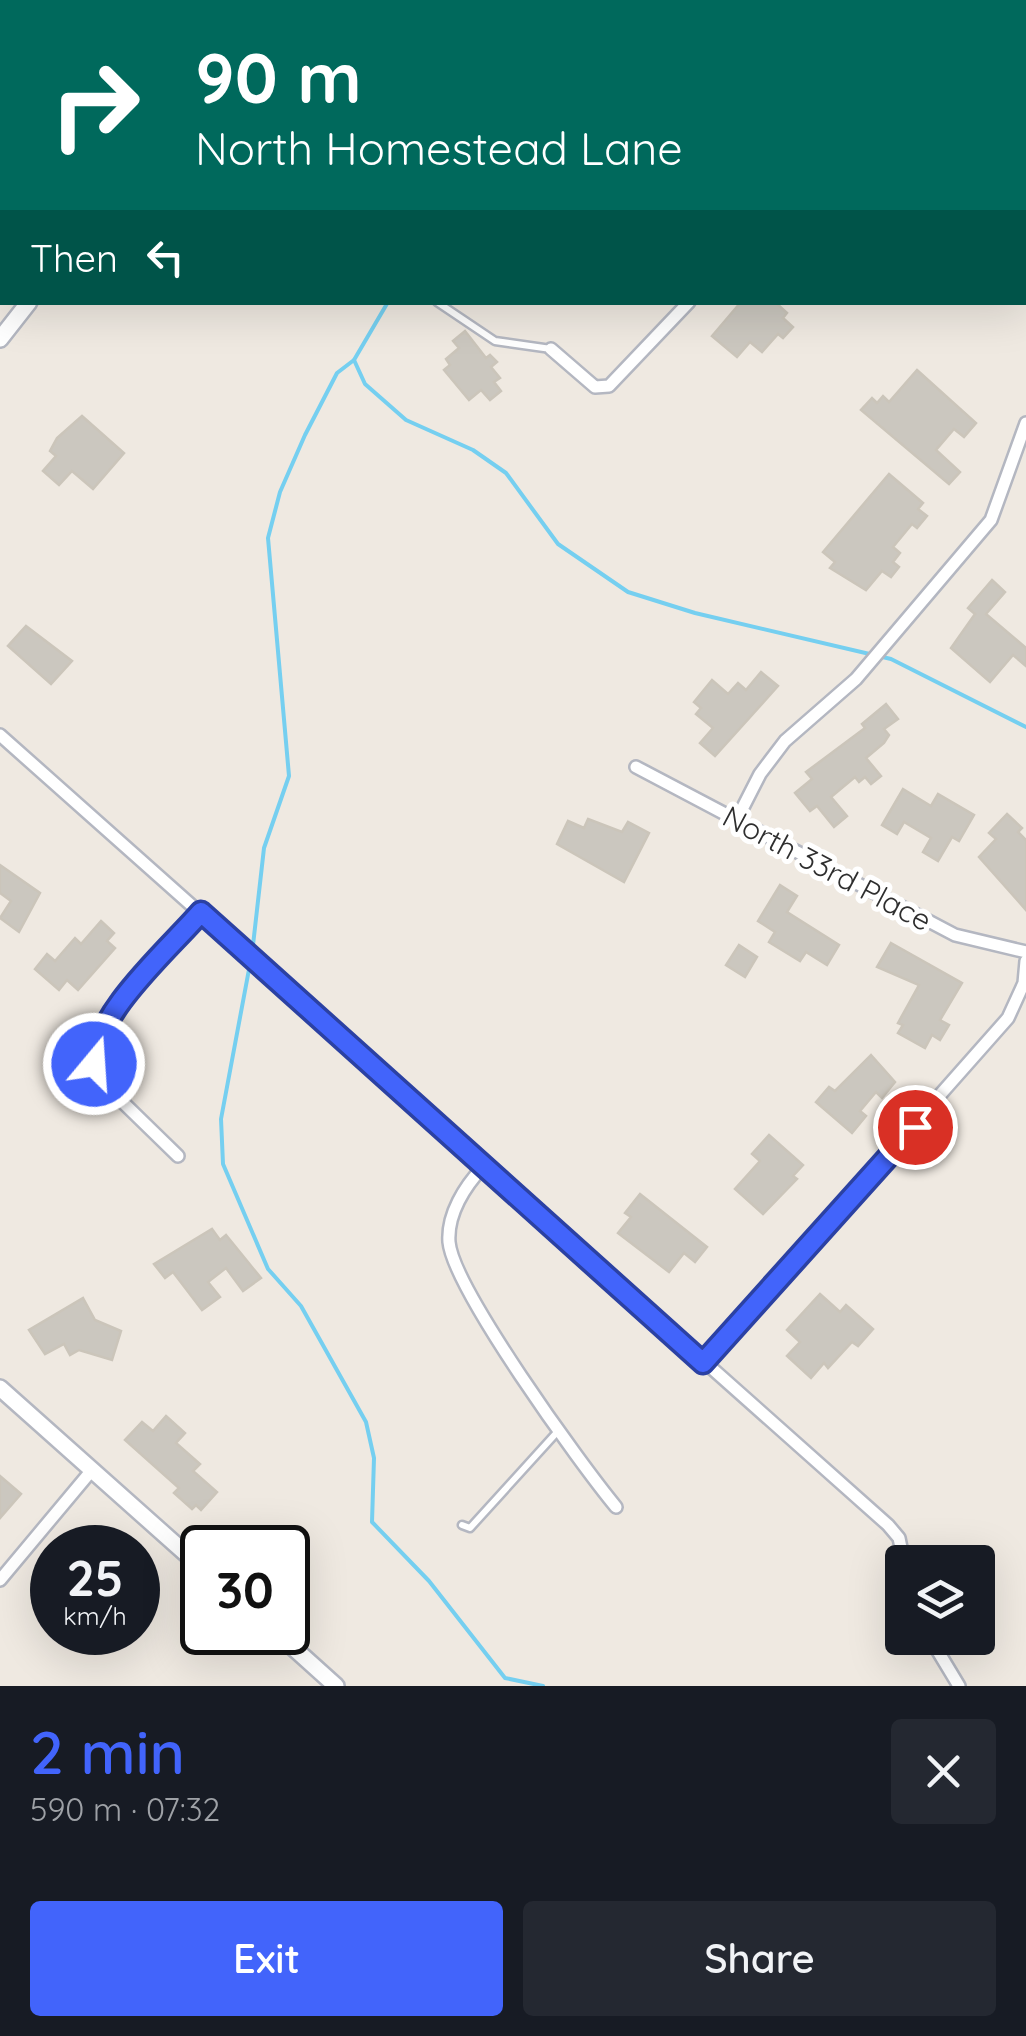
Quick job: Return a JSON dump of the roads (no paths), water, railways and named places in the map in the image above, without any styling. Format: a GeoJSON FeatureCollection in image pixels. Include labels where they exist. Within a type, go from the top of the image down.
{"type":"FeatureCollection","features":[{"type":"Feature","properties":{"kind":"street"},"geometry":{"type":"LineString","coordinates":[[0,339],[27,305]]}},
{"type":"Feature","properties":{"kind":"street"},"geometry":{"type":"LineString","coordinates":[[550,348],[595,387],[609,386],[685,305]]}},
{"type":"Feature","properties":{"kind":"street"},"geometry":{"type":"LineString","coordinates":[[736,821],[760,774],[785,742],[871,662],[991,520],[1026,423]]}},
{"type":"Feature","properties":{"kind":"street"},"geometry":{"type":"LineString","coordinates":[[0,735],[888,1525],[900,1545]]}},
{"type":"Feature","properties":{"kind":"street","name":"North 33rd Place"},"geometry":{"type":"LineString","coordinates":[[636,767],[955,935],[1026,952]]}},
{"type":"Feature","properties":{"kind":"street"},"geometry":{"type":"LineString","coordinates":[[178,1156],[101,1081],[94,1045],[106,1021],[201,912]]}},
{"type":"Feature","properties":{"kind":"street"},"geometry":{"type":"LineString","coordinates":[[703,1363],[1008,1018],[1024,983],[1026,961]]}},
{"type":"Feature","properties":{"kind":"street"},"geometry":{"type":"LineString","coordinates":[[483,1166],[456,1205],[450,1223],[454,1264],[560,1429],[616,1507]]}},
{"type":"Feature","properties":{"kind":"street"},"geometry":{"type":"LineString","coordinates":[[0,1388],[180,1548]]}},
{"type":"Feature","properties":{"kind":"street"},"geometry":{"type":"LineString","coordinates":[[0,1580],[92,1470]]}},
{"type":"Feature","properties":{"kind":"street"},"geometry":{"type":"LineString","coordinates":[[302,1655],[336,1686]]}},
{"type":"Feature","properties":{"kind":"street"},"geometry":{"type":"LineString","coordinates":[[941,1655],[960,1686]]}},
{"type":"Feature","properties":{"kind":"lane"},"geometry":{"type":"LineString","coordinates":[[442,305],[496,341],[550,348]]}},
{"type":"Feature","properties":{"kind":"lane"},"geometry":{"type":"LineString","coordinates":[[462,1525],[470,1528],[560,1429]]}},
{"type":"Feature","properties":{"kind":"waterway"},"geometry":{"type":"LineString","coordinates":[[252,954],[264,848],[289,776],[268,538],[280,492],[305,435],[337,373],[354,360],[386,305]]}},
{"type":"Feature","properties":{"kind":"waterway"},"geometry":{"type":"LineString","coordinates":[[354,360],[365,384],[406,420],[473,450],[506,473],[558,544],[628,592],[695,613],[891,659],[1026,727]]}},
{"type":"Feature","properties":{"kind":"waterway"},"geometry":{"type":"LineString","coordinates":[[250,964],[221,1119],[223,1164],[268,1269],[301,1306],[366,1422],[374,1458],[372,1522],[429,1581],[505,1678],[543,1686]]}}]}
